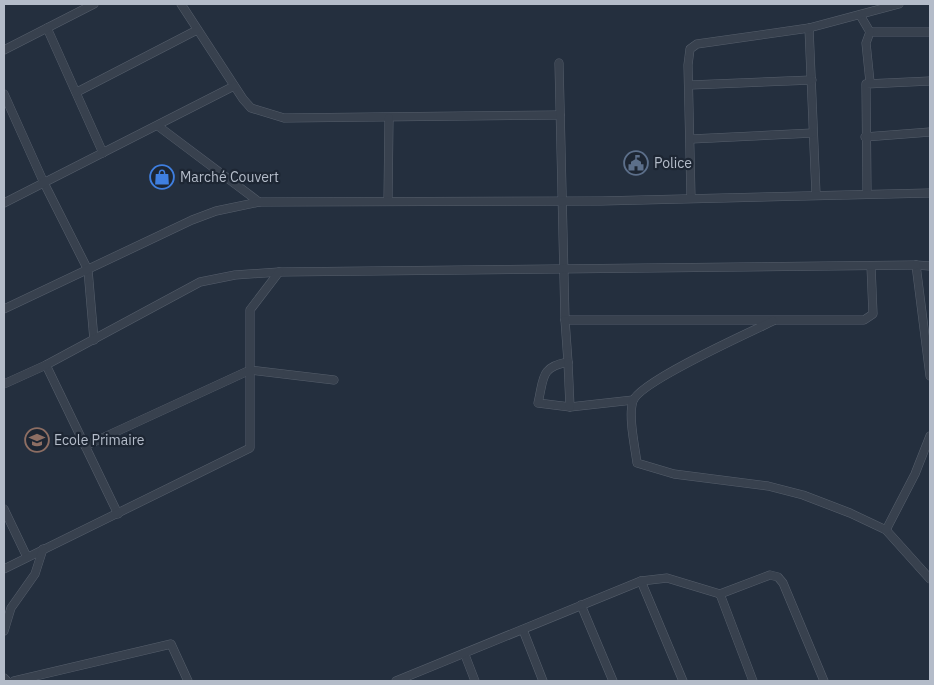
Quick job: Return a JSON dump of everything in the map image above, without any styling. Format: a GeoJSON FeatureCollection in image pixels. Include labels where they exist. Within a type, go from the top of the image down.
{"type":"FeatureCollection","features":[{"type":"Feature","properties":{"kind":"street"},"geometry":{"type":"LineString","coordinates":[[4,50],[94,4]]}},
{"type":"Feature","properties":{"kind":"street"},"geometry":{"type":"LineString","coordinates":[[181,4],[250,108],[284,118],[560,115]]}},
{"type":"Feature","properties":{"kind":"street"},"geometry":{"type":"LineString","coordinates":[[692,198],[689,55],[693,46],[809,28],[898,4]]}},
{"type":"Feature","properties":{"kind":"street"},"geometry":{"type":"LineString","coordinates":[[860,15],[870,32]]}},
{"type":"Feature","properties":{"kind":"street"},"geometry":{"type":"LineString","coordinates":[[47,28],[103,153]]}},
{"type":"Feature","properties":{"kind":"street"},"geometry":{"type":"LineString","coordinates":[[809,28],[816,194]]}},
{"type":"Feature","properties":{"kind":"street"},"geometry":{"type":"LineString","coordinates":[[77,92],[197,30]]}},
{"type":"Feature","properties":{"kind":"street"},"geometry":{"type":"LineString","coordinates":[[870,32],[930,32]]}},
{"type":"Feature","properties":{"kind":"street"},"geometry":{"type":"LineString","coordinates":[[870,32],[866,43],[870,82]]}},
{"type":"Feature","properties":{"kind":"street"},"geometry":{"type":"LineString","coordinates":[[559,64],[563,268],[570,407]]}},
{"type":"Feature","properties":{"kind":"street"},"geometry":{"type":"LineString","coordinates":[[690,85],[812,80]]}},
{"type":"Feature","properties":{"kind":"street"},"geometry":{"type":"LineString","coordinates":[[867,192],[865,86],[870,82],[930,81]]}},
{"type":"Feature","properties":{"kind":"street"},"geometry":{"type":"LineString","coordinates":[[4,202],[234,86]]}},
{"type":"Feature","properties":{"kind":"street"},"geometry":{"type":"LineString","coordinates":[[4,94],[44,183],[88,270],[94,340]]}},
{"type":"Feature","properties":{"kind":"street"},"geometry":{"type":"LineString","coordinates":[[388,202],[389,118]]}},
{"type":"Feature","properties":{"kind":"street"},"geometry":{"type":"LineString","coordinates":[[158,126],[259,202]]}},
{"type":"Feature","properties":{"kind":"street"},"geometry":{"type":"LineString","coordinates":[[866,137],[930,132]]}},
{"type":"Feature","properties":{"kind":"street"},"geometry":{"type":"LineString","coordinates":[[690,139],[813,133]]}},
{"type":"Feature","properties":{"kind":"street"},"geometry":{"type":"LineString","coordinates":[[4,309],[192,220],[259,202],[562,201],[867,192],[930,192]]}},
{"type":"Feature","properties":{"kind":"street"},"geometry":{"type":"LineString","coordinates":[[565,320],[870,318],[874,309],[871,266]]}},
{"type":"Feature","properties":{"kind":"street"},"geometry":{"type":"LineString","coordinates":[[916,266],[930,376]]}},
{"type":"Feature","properties":{"kind":"street"},"geometry":{"type":"LineString","coordinates":[[4,384],[46,365],[200,282],[235,275],[279,272],[563,268],[930,266]]}},
{"type":"Feature","properties":{"kind":"street"},"geometry":{"type":"LineString","coordinates":[[4,570],[250,448],[250,310],[279,272]]}},
{"type":"Feature","properties":{"kind":"street"},"geometry":{"type":"LineString","coordinates":[[568,362],[551,365],[547,370],[538,403],[570,407],[633,400],[648,386],[672,372],[774,320]]}},
{"type":"Feature","properties":{"kind":"street"},"geometry":{"type":"LineString","coordinates":[[46,365],[118,514]]}},
{"type":"Feature","properties":{"kind":"street"},"geometry":{"type":"LineString","coordinates":[[85,446],[250,370],[334,380]]}},
{"type":"Feature","properties":{"kind":"street"},"geometry":{"type":"LineString","coordinates":[[633,400],[637,462],[674,474],[768,486],[840,509],[886,530],[930,579]]}},
{"type":"Feature","properties":{"kind":"street"},"geometry":{"type":"LineString","coordinates":[[886,530],[915,474],[930,436]]}},
{"type":"Feature","properties":{"kind":"street"},"geometry":{"type":"LineString","coordinates":[[4,509],[28,557]]}},
{"type":"Feature","properties":{"kind":"street"},"geometry":{"type":"LineString","coordinates":[[4,631],[12,608],[35,574],[43,549]]}},
{"type":"Feature","properties":{"kind":"street"},"geometry":{"type":"LineString","coordinates":[[396,681],[464,655],[641,581],[667,578],[720,594],[765,576],[778,578],[790,596],[824,681]]}},
{"type":"Feature","properties":{"kind":"street"},"geometry":{"type":"LineString","coordinates":[[641,581],[683,681]]}},
{"type":"Feature","properties":{"kind":"street"},"geometry":{"type":"LineString","coordinates":[[720,594],[753,681]]}},
{"type":"Feature","properties":{"kind":"street"},"geometry":{"type":"LineString","coordinates":[[581,605],[613,681]]}},
{"type":"Feature","properties":{"kind":"street"},"geometry":{"type":"LineString","coordinates":[[523,630],[543,681]]}},
{"type":"Feature","properties":{"kind":"street"},"geometry":{"type":"LineString","coordinates":[[14,681],[171,644],[188,681]]}},
{"type":"Feature","properties":{"kind":"street"},"geometry":{"type":"LineString","coordinates":[[464,655],[474,681]]}},
{"type":"Feature","properties":{"kind":"street"},"geometry":{"type":"LineString","coordinates":[[4,678],[7,681]]}},
{"type":"Feature","properties":{"kind":"place","name":"Police"},"geometry":{"type":"Point","coordinates":[636,163]}},
{"type":"Feature","properties":{"kind":"place","name":"Marché Couvert"},"geometry":{"type":"Point","coordinates":[162,177]}},
{"type":"Feature","properties":{"kind":"place","name":"Ecole Primaire"},"geometry":{"type":"Point","coordinates":[37,440]}}]}
